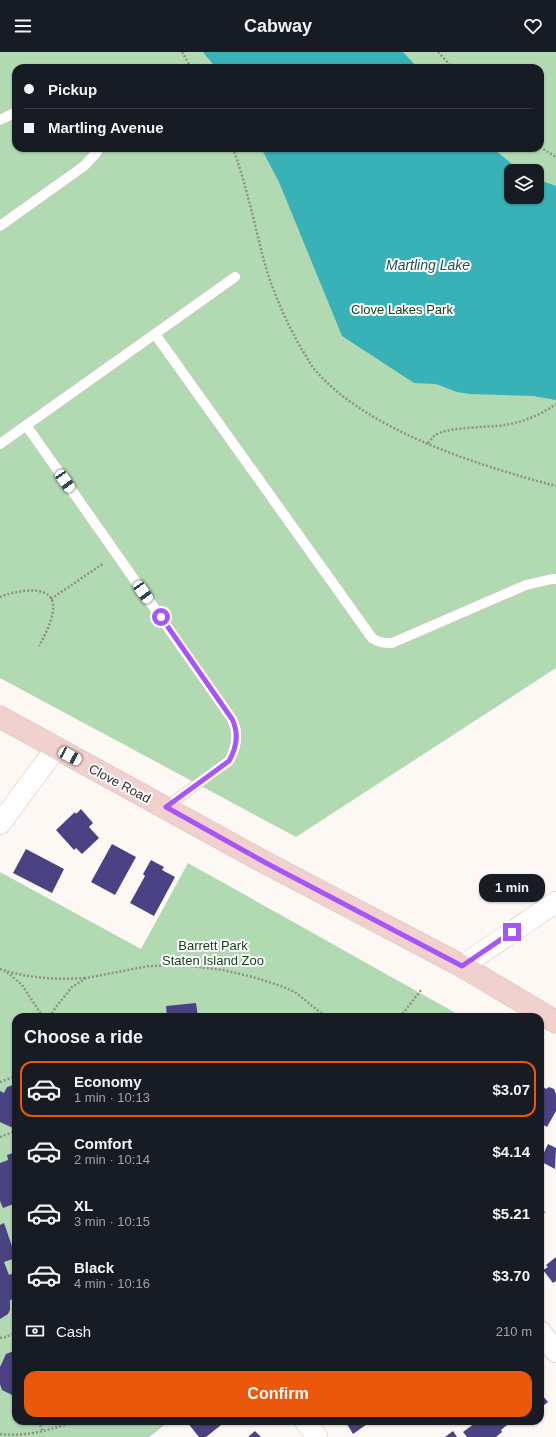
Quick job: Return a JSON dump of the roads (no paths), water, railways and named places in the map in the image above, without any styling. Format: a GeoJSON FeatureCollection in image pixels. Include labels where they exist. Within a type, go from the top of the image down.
{"type":"FeatureCollection","features":[{"type":"Feature","properties":{"kind":"main road","name":"Clove Road"},"geometry":{"type":"LineString","coordinates":[[0,718],[166,807],[266,863],[462,966],[541,1013]]}},
{"type":"Feature","properties":{"kind":"main road","name":"Clove Road"},"geometry":{"type":"LineString","coordinates":[[544,1015],[556,1022]]}},
{"type":"Feature","properties":{"kind":"street"},"geometry":{"type":"LineString","coordinates":[[0,824],[56,748]]}},
{"type":"Feature","properties":{"kind":"street"},"geometry":{"type":"LineString","coordinates":[[462,966],[556,902]]}},
{"type":"Feature","properties":{"kind":"street"},"geometry":{"type":"LineString","coordinates":[[544,1336],[556,1352]]}},
{"type":"Feature","properties":{"kind":"street"},"geometry":{"type":"LineString","coordinates":[[308,1425],[317,1437]]}},
{"type":"Feature","properties":{"kind":"lane"},"geometry":{"type":"LineString","coordinates":[[0,120],[12,114]]}},
{"type":"Feature","properties":{"kind":"lane"},"geometry":{"type":"LineString","coordinates":[[0,226],[84,166],[97,152]]}},
{"type":"Feature","properties":{"kind":"lane"},"geometry":{"type":"LineString","coordinates":[[0,444],[235,277]]}},
{"type":"Feature","properties":{"kind":"lane"},"geometry":{"type":"LineString","coordinates":[[155,334],[372,638],[377,642],[392,642],[526,585],[552,579],[556,580]]}},
{"type":"Feature","properties":{"kind":"lane"},"geometry":{"type":"LineString","coordinates":[[26,425],[236,726],[236,744],[234,753],[229,761],[166,807]]}},
{"type":"Feature","properties":{"kind":"water"},"geometry":{"type":"Polygon","coordinates":[[[203,52],[403,52],[414,64],[213,64],[203,52]]]}},
{"type":"Feature","properties":{"kind":"water","name":"Martling Lake"},"geometry":{"type":"Polygon","coordinates":[[[263,152],[498,152],[512,164],[504,164],[504,204],[544,204],[544,182],[556,186],[556,400],[533,396],[470,394],[457,392],[436,384],[414,383],[342,336],[279,182],[263,152]]]}},
{"type":"Feature","properties":{"kind":"park label","name":"Clove Lakes Park"},"geometry":{"type":"Point","coordinates":[402,309]}},
{"type":"Feature","properties":{"kind":"park label","name":"Barrett Park Staten Island Zoo"},"geometry":{"type":"Point","coordinates":[213,952]}}]}
